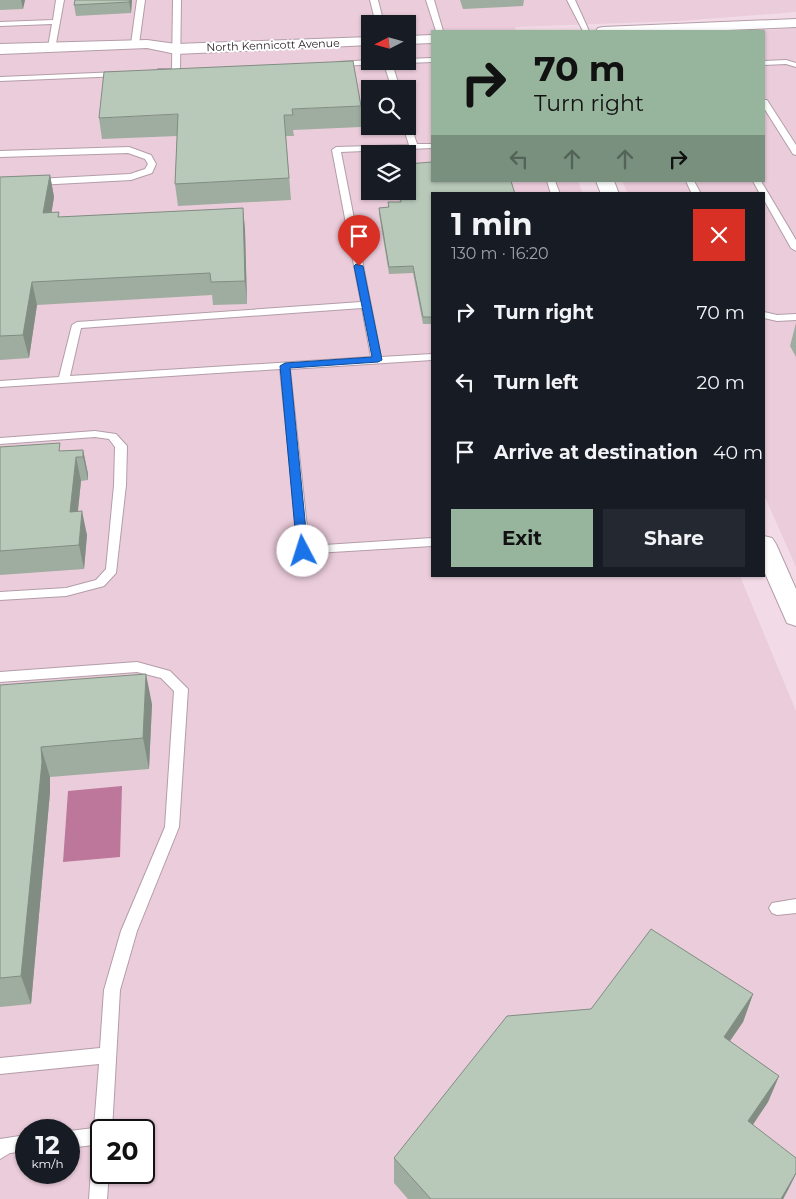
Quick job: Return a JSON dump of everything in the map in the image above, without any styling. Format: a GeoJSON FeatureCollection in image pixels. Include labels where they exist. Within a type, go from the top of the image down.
{"type":"FeatureCollection","features":[{"type":"Feature","properties":{"kind":"street"},"geometry":{"type":"LineString","coordinates":[[627,30],[796,23]]}},
{"type":"Feature","properties":{"kind":"street"},"geometry":{"type":"LineString","coordinates":[[416,40],[431,39]]}},
{"type":"Feature","properties":{"kind":"street","name":"North Kennicott Avenue"},"geometry":{"type":"LineString","coordinates":[[0,49],[147,44],[176,49],[361,41]]}},
{"type":"Feature","properties":{"kind":"street","name":"North Kennicott Avenue"},"geometry":{"type":"LineString","coordinates":[[0,62],[149,56],[176,49]]}},
{"type":"Feature","properties":{"kind":"street"},"geometry":{"type":"LineString","coordinates":[[765,546],[796,617]]}},
{"type":"Feature","properties":{"kind":"lane"},"geometry":{"type":"LineString","coordinates":[[52,47],[60,0]]}},
{"type":"Feature","properties":{"kind":"lane"},"geometry":{"type":"LineString","coordinates":[[135,44],[141,0]]}},
{"type":"Feature","properties":{"kind":"lane"},"geometry":{"type":"LineString","coordinates":[[176,71],[177,0]]}},
{"type":"Feature","properties":{"kind":"lane"},"geometry":{"type":"LineString","coordinates":[[374,0],[378,15]]}},
{"type":"Feature","properties":{"kind":"lane"},"geometry":{"type":"LineString","coordinates":[[430,0],[440,30]]}},
{"type":"Feature","properties":{"kind":"lane"},"geometry":{"type":"LineString","coordinates":[[571,0],[586,30]]}},
{"type":"Feature","properties":{"kind":"lane"},"geometry":{"type":"LineString","coordinates":[[0,24],[56,22]]}},
{"type":"Feature","properties":{"kind":"lane"},"geometry":{"type":"LineString","coordinates":[[416,61],[431,60]]}},
{"type":"Feature","properties":{"kind":"lane"},"geometry":{"type":"LineString","coordinates":[[330,64],[361,62]]}},
{"type":"Feature","properties":{"kind":"lane"},"geometry":{"type":"LineString","coordinates":[[765,63],[786,62],[796,65]]}},
{"type":"Feature","properties":{"kind":"lane"},"geometry":{"type":"LineString","coordinates":[[156,72],[185,70]]}},
{"type":"Feature","properties":{"kind":"lane"},"geometry":{"type":"LineString","coordinates":[[0,79],[126,73]]}},
{"type":"Feature","properties":{"kind":"lane"},"geometry":{"type":"LineString","coordinates":[[765,104],[796,152]]}},
{"type":"Feature","properties":{"kind":"lane"},"geometry":{"type":"LineString","coordinates":[[416,147],[431,146]]}},
{"type":"Feature","properties":{"kind":"lane"},"geometry":{"type":"LineString","coordinates":[[361,149],[336,150],[378,360]]}},
{"type":"Feature","properties":{"kind":"lane"},"geometry":{"type":"LineString","coordinates":[[0,154],[129,150],[148,157],[152,164],[149,171],[131,177],[0,184]]}},
{"type":"Feature","properties":{"kind":"lane"},"geometry":{"type":"LineString","coordinates":[[765,195],[796,248]]}},
{"type":"Feature","properties":{"kind":"lane"},"geometry":{"type":"LineString","coordinates":[[64,380],[77,325],[366,305]]}},
{"type":"Feature","properties":{"kind":"lane"},"geometry":{"type":"LineString","coordinates":[[765,315],[777,318],[796,317]]}},
{"type":"Feature","properties":{"kind":"lane"},"geometry":{"type":"LineString","coordinates":[[0,384],[431,357]]}},
{"type":"Feature","properties":{"kind":"lane"},"geometry":{"type":"LineString","coordinates":[[285,366],[303,551],[431,542]]}},
{"type":"Feature","properties":{"kind":"lane"},"geometry":{"type":"LineString","coordinates":[[0,441],[95,434],[112,436],[121,446],[120,485],[112,570],[100,583],[66,592],[0,596]]}},
{"type":"Feature","properties":{"kind":"lane"},"geometry":{"type":"LineString","coordinates":[[0,677],[137,667],[165,674],[181,689],[172,828],[129,931],[112,990],[104,1119]]}},
{"type":"Feature","properties":{"kind":"lane"},"geometry":{"type":"LineString","coordinates":[[777,908],[796,906]]}},
{"type":"Feature","properties":{"kind":"lane"},"geometry":{"type":"LineString","coordinates":[[0,1066],[108,1055]]}},
{"type":"Feature","properties":{"kind":"lane"},"geometry":{"type":"LineString","coordinates":[[0,1150],[6,1146],[15,1145]]}},
{"type":"Feature","properties":{"kind":"lane"},"geometry":{"type":"LineString","coordinates":[[98,1199],[99,1184]]}},
{"type":"Feature","properties":{"kind":"shaded area"},"geometry":{"type":"Polygon","coordinates":[[[0,0],[796,0],[796,12],[680,21],[515,27],[516,30],[431,30],[431,182],[578,182],[582,192],[431,192],[431,577],[740,577],[796,711],[796,1199],[0,1199],[0,0]]]}},
{"type":"Feature","properties":{"kind":"shaded area"},"geometry":{"type":"Polygon","coordinates":[[[796,28],[796,567],[765,497],[765,192],[627,192],[622,182],[765,182],[765,30],[796,28]]]}},
{"type":"Feature","properties":{"kind":"shaded area"},"geometry":{"type":"Polygon","coordinates":[[[122,786],[120,857],[63,862],[68,791],[122,786]]]}},
{"type":"Feature","properties":{"kind":"building"},"geometry":{"type":"Polygon","coordinates":[[[75,0],[130,0],[129,2],[74,5],[75,0]]]}},
{"type":"Feature","properties":{"kind":"building"},"geometry":{"type":"Polygon","coordinates":[[[353,61],[361,106],[292,109],[293,115],[284,115],[289,178],[175,184],[178,114],[99,118],[104,72],[353,61]]]}},
{"type":"Feature","properties":{"kind":"building"},"geometry":{"type":"Polygon","coordinates":[[[431,162],[431,182],[511,182],[514,192],[431,192],[431,317],[423,317],[413,266],[389,267],[379,208],[389,207],[388,202],[401,202],[401,200],[416,200],[416,163],[431,162]]]}},
{"type":"Feature","properties":{"kind":"building"},"geometry":{"type":"Polygon","coordinates":[[[50,175],[43,213],[59,212],[58,217],[243,208],[245,281],[211,282],[210,273],[32,282],[23,335],[0,336],[0,177],[50,175]]]}},
{"type":"Feature","properties":{"kind":"building"},"geometry":{"type":"Polygon","coordinates":[[[60,443],[59,451],[83,450],[83,457],[76,457],[70,512],[82,511],[79,545],[0,551],[0,447],[60,443]]]}},
{"type":"Feature","properties":{"kind":"building"},"geometry":{"type":"Polygon","coordinates":[[[146,674],[143,738],[41,747],[42,762],[21,976],[0,978],[0,685],[146,674]]]}},
{"type":"Feature","properties":{"kind":"building"},"geometry":{"type":"Polygon","coordinates":[[[651,929],[753,994],[724,1037],[779,1076],[748,1121],[796,1158],[796,1173],[781,1199],[431,1199],[394,1158],[507,1016],[591,1009],[651,929]]]}},
{"type":"Feature","properties":{"kind":"route"},"geometry":{"type":"LineString","coordinates":[[303,551],[285,366],[378,360],[359,266]]}}]}
